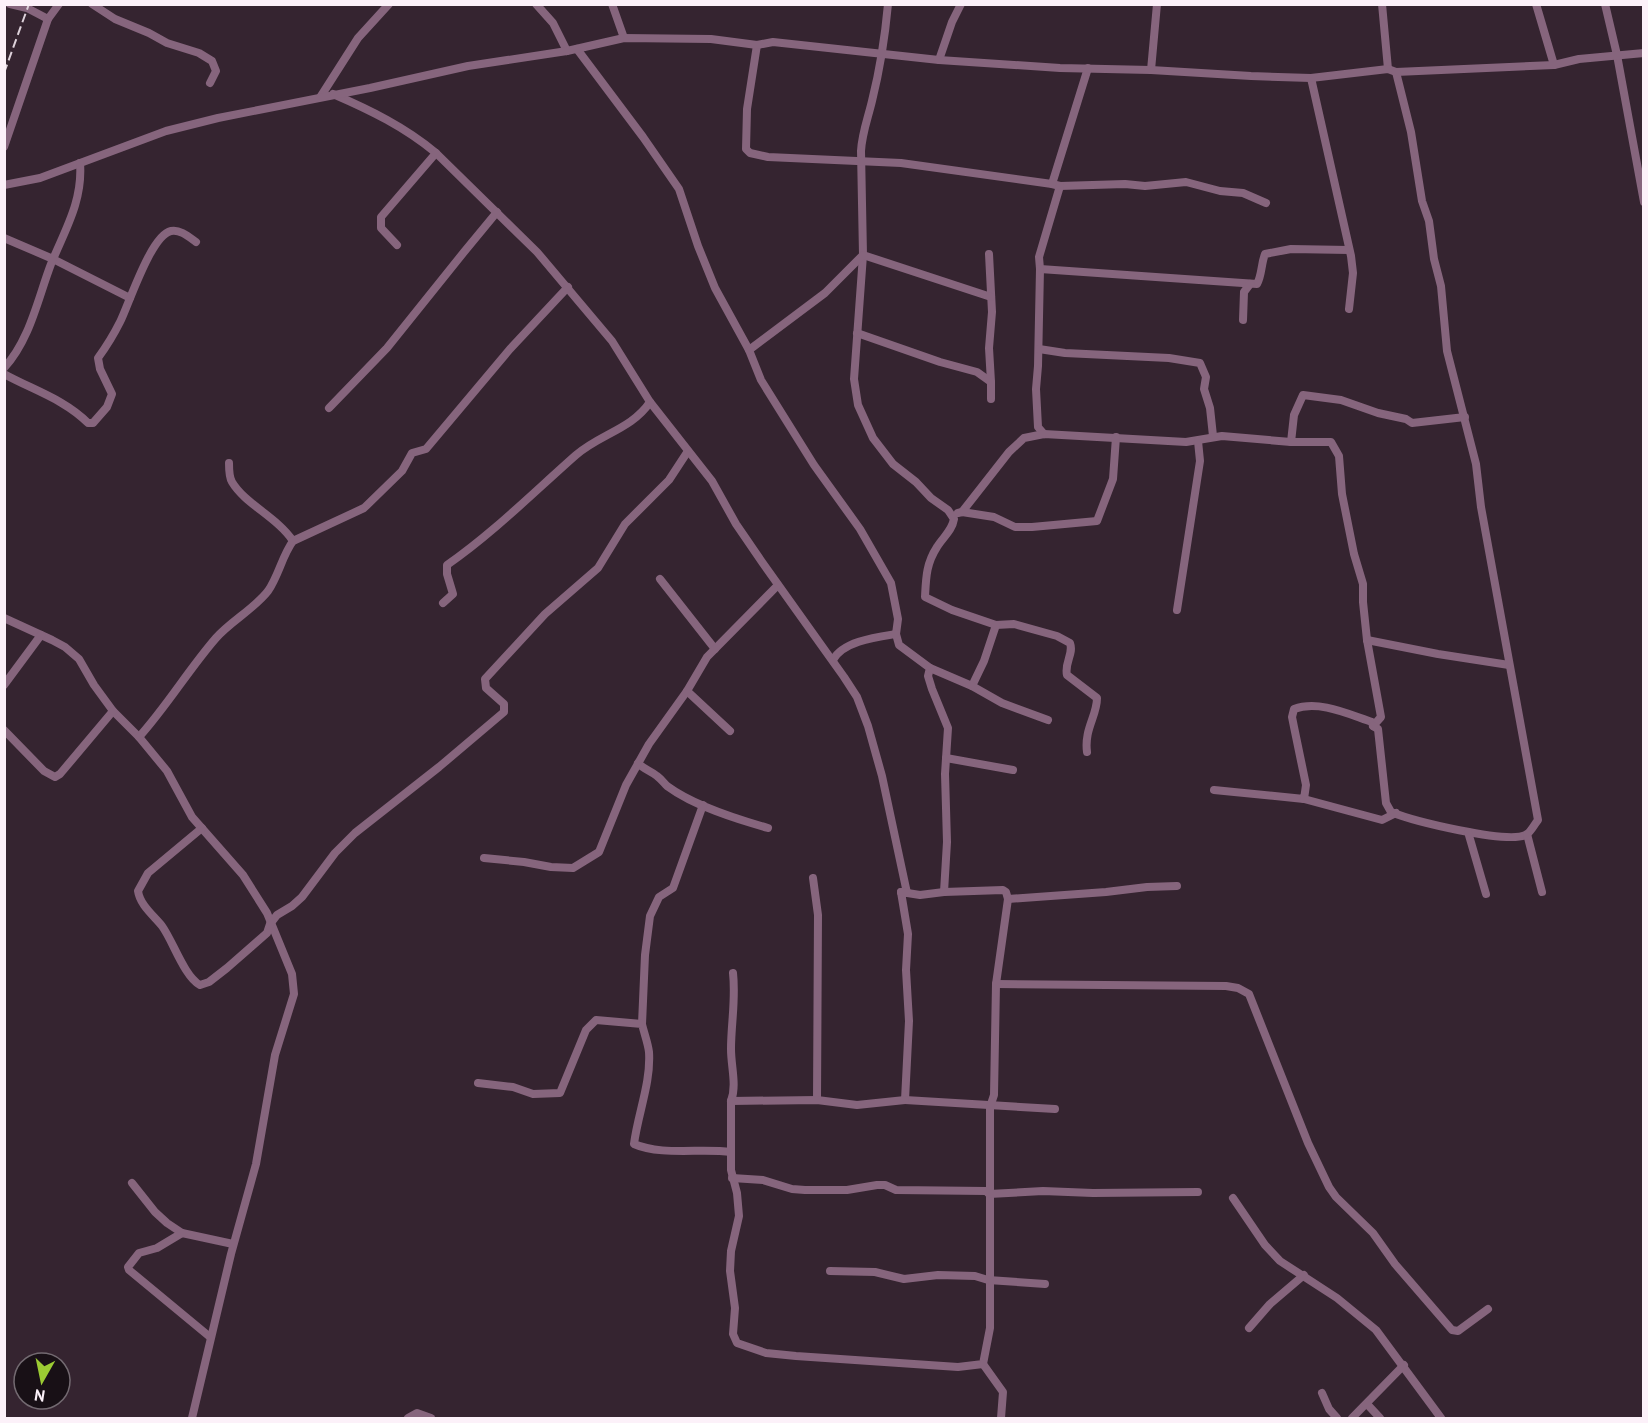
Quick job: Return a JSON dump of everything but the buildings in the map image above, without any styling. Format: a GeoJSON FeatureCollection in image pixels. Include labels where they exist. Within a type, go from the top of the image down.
{"type":"FeatureCollection","features":[{"type":"Feature","properties":{"kind":"street"},"geometry":{"type":"LineString","coordinates":[[10,4],[27,8],[48,19]]}},
{"type":"Feature","properties":{"kind":"street"},"geometry":{"type":"LineString","coordinates":[[4,147],[48,19],[59,4]]}},
{"type":"Feature","properties":{"kind":"street"},"geometry":{"type":"LineString","coordinates":[[92,4],[115,19],[167,43],[199,53],[212,61],[216,70],[210,83]]}},
{"type":"Feature","properties":{"kind":"street"},"geometry":{"type":"LineString","coordinates":[[321,96],[358,38],[389,4]]}},
{"type":"Feature","properties":{"kind":"street"},"geometry":{"type":"LineString","coordinates":[[536,4],[643,137],[679,189],[715,288],[749,350],[758,375],[779,412],[833,489],[891,583],[897,609],[898,645],[930,668],[972,686],[1002,703],[1048,720]]}},
{"type":"Feature","properties":{"kind":"street"},"geometry":{"type":"LineString","coordinates":[[612,4],[624,38]]}},
{"type":"Feature","properties":{"kind":"street"},"geometry":{"type":"LineString","coordinates":[[888,4],[882,53],[862,138],[863,255],[854,379],[858,405],[873,438],[893,464],[954,519],[952,526],[937,546],[927,565],[925,597],[996,625],[1014,624],[1065,639],[1070,643],[1072,651],[1067,661],[1067,675],[1097,698],[1097,706],[1088,729],[1087,752]]}},
{"type":"Feature","properties":{"kind":"street"},"geometry":{"type":"LineString","coordinates":[[939,60],[961,4]]}},
{"type":"Feature","properties":{"kind":"street"},"geometry":{"type":"LineString","coordinates":[[1151,70],[1156,4]]}},
{"type":"Feature","properties":{"kind":"street"},"geometry":{"type":"LineString","coordinates":[[1304,799],[1306,785],[1292,717],[1294,709],[1306,706],[1335,710],[1372,722],[1373,726],[1378,729],[1386,803],[1391,812],[1495,837],[1520,837],[1527,834],[1538,820],[1481,507],[1476,464],[1447,351],[1441,286],[1434,259],[1430,221],[1422,201],[1411,132],[1392,71],[1382,4]]}},
{"type":"Feature","properties":{"kind":"street"},"geometry":{"type":"LineString","coordinates":[[1536,4],[1554,65]]}},
{"type":"Feature","properties":{"kind":"street"},"geometry":{"type":"LineString","coordinates":[[1605,4],[1640,162],[1644,202]]}},
{"type":"Feature","properties":{"kind":"street"},"geometry":{"type":"LineString","coordinates":[[4,185],[40,178],[166,131],[218,118],[468,66],[572,50],[624,38],[711,39],[756,45],[773,42],[939,60],[1311,78],[1392,71],[1554,65],[1579,59],[1644,53]]}},
{"type":"Feature","properties":{"kind":"street"},"geometry":{"type":"LineString","coordinates":[[756,45],[747,109],[746,149],[750,153],[768,157],[901,163],[1056,185],[1145,186],[1186,182],[1220,191],[1243,193],[1266,203]]}},
{"type":"Feature","properties":{"kind":"street"},"geometry":{"type":"LineString","coordinates":[[1044,434],[1038,427],[1036,389],[1039,349],[1039,257],[1088,68]]}},
{"type":"Feature","properties":{"kind":"street"},"geometry":{"type":"LineString","coordinates":[[1311,78],[1353,273],[1349,309]]}},
{"type":"Feature","properties":{"kind":"street"},"geometry":{"type":"LineString","coordinates":[[332,94],[376,113],[418,138],[537,252],[612,341],[650,402],[712,480],[736,524],[833,660],[856,697],[880,766],[907,893],[901,892]]}},
{"type":"Feature","properties":{"kind":"street"},"geometry":{"type":"LineString","coordinates":[[398,244],[381,228],[381,217],[436,153]]}},
{"type":"Feature","properties":{"kind":"street"},"geometry":{"type":"LineString","coordinates":[[4,368],[24,339],[53,260],[70,224],[76,205],[81,174],[80,163]]}},
{"type":"Feature","properties":{"kind":"street"},"geometry":{"type":"LineString","coordinates":[[329,408],[387,348],[497,212]]}},
{"type":"Feature","properties":{"kind":"street"},"geometry":{"type":"LineString","coordinates":[[4,374],[52,396],[88,423],[93,423],[107,407],[112,394],[100,369],[98,358],[120,322],[144,266],[164,235],[170,231],[177,231],[196,242]]}},
{"type":"Feature","properties":{"kind":"street"},"geometry":{"type":"LineString","coordinates":[[4,238],[130,298]]}},
{"type":"Feature","properties":{"kind":"street"},"geometry":{"type":"LineString","coordinates":[[1040,269],[1257,284],[1265,254],[1292,249],[1349,250]]}},
{"type":"Feature","properties":{"kind":"street"},"geometry":{"type":"LineString","coordinates":[[989,254],[991,399]]}},
{"type":"Feature","properties":{"kind":"street"},"geometry":{"type":"LineString","coordinates":[[749,350],[825,293],[863,255]]}},
{"type":"Feature","properties":{"kind":"street"},"geometry":{"type":"LineString","coordinates":[[863,255],[991,297]]}},
{"type":"Feature","properties":{"kind":"street"},"geometry":{"type":"LineString","coordinates":[[1243,320],[1244,292],[1250,284]]}},
{"type":"Feature","properties":{"kind":"street"},"geometry":{"type":"LineString","coordinates":[[139,736],[155,720],[217,637],[265,594],[276,579],[288,547],[293,541],[364,508],[402,471],[412,453],[426,449],[510,349],[568,287]]}},
{"type":"Feature","properties":{"kind":"street"},"geometry":{"type":"LineString","coordinates":[[857,333],[940,362],[977,372],[991,382]]}},
{"type":"Feature","properties":{"kind":"street"},"geometry":{"type":"LineString","coordinates":[[1039,349],[1065,353],[1169,357],[1200,363],[1206,376],[1204,389],[1213,436]]}},
{"type":"Feature","properties":{"kind":"street"},"geometry":{"type":"LineString","coordinates":[[1291,442],[1294,415],[1303,395],[1341,400],[1378,413],[1406,419],[1412,423],[1465,417]]}},
{"type":"Feature","properties":{"kind":"street"},"geometry":{"type":"LineString","coordinates":[[443,603],[453,594],[447,574],[447,565],[469,550],[577,454],[597,440],[620,430],[641,413],[650,402]]}},
{"type":"Feature","properties":{"kind":"street"},"geometry":{"type":"LineString","coordinates":[[962,512],[1009,452],[1024,438],[1044,434],[1157,441],[1198,441],[1213,436],[1291,442],[1331,442],[1339,456],[1342,494],[1353,554],[1363,584],[1367,640],[1382,711],[1380,721],[1373,726]]}},
{"type":"Feature","properties":{"kind":"street"},"geometry":{"type":"LineString","coordinates":[[952,515],[962,512],[993,517],[1015,526],[1032,527],[1097,521],[1113,479],[1116,437]]}},
{"type":"Feature","properties":{"kind":"street"},"geometry":{"type":"LineString","coordinates":[[1177,610],[1200,460],[1198,441]]}},
{"type":"Feature","properties":{"kind":"street"},"geometry":{"type":"LineString","coordinates":[[202,828],[148,873],[138,891],[143,904],[163,927],[191,976],[200,985],[209,982],[267,933],[277,915],[302,897],[334,853],[355,833],[504,712],[504,704],[486,688],[485,679],[545,614],[598,568],[625,524],[669,480],[688,451]]}},
{"type":"Feature","properties":{"kind":"street"},"geometry":{"type":"LineString","coordinates":[[229,463],[232,482],[247,498],[280,525],[293,541]]}},
{"type":"Feature","properties":{"kind":"street"},"geometry":{"type":"LineString","coordinates":[[660,579],[716,649]]}},
{"type":"Feature","properties":{"kind":"street"},"geometry":{"type":"LineString","coordinates":[[484,858],[573,868],[599,852],[626,785],[638,763],[707,657],[778,585]]}},
{"type":"Feature","properties":{"kind":"street"},"geometry":{"type":"LineString","coordinates":[[4,618],[65,647],[79,659],[113,711],[139,736],[167,771],[179,797],[192,817],[243,875],[267,914],[292,974],[294,994],[275,1055],[256,1164],[233,1244],[192,1419]]}},
{"type":"Feature","properties":{"kind":"street"},"geometry":{"type":"LineString","coordinates":[[972,686],[984,661],[996,625]]}},
{"type":"Feature","properties":{"kind":"street"},"geometry":{"type":"LineString","coordinates":[[833,660],[846,647],[896,634]]}},
{"type":"Feature","properties":{"kind":"street"},"geometry":{"type":"LineString","coordinates":[[4,685],[41,635]]}},
{"type":"Feature","properties":{"kind":"street"},"geometry":{"type":"LineString","coordinates":[[1367,640],[1509,665]]}},
{"type":"Feature","properties":{"kind":"street"},"geometry":{"type":"LineString","coordinates":[[930,668],[928,676],[948,728],[944,892]]}},
{"type":"Feature","properties":{"kind":"street"},"geometry":{"type":"LineString","coordinates":[[687,691],[730,731]]}},
{"type":"Feature","properties":{"kind":"street"},"geometry":{"type":"LineString","coordinates":[[4,729],[44,771],[55,777],[113,711]]}},
{"type":"Feature","properties":{"kind":"street"},"geometry":{"type":"LineString","coordinates":[[946,758],[1013,770]]}},
{"type":"Feature","properties":{"kind":"street"},"geometry":{"type":"LineString","coordinates":[[638,763],[667,786],[704,805],[740,820],[768,828]]}},
{"type":"Feature","properties":{"kind":"street"},"geometry":{"type":"LineString","coordinates":[[1214,790],[1304,799],[1382,820],[1396,813]]}},
{"type":"Feature","properties":{"kind":"street"},"geometry":{"type":"LineString","coordinates":[[704,805],[673,888],[659,897],[650,916],[645,955],[642,1024],[649,1052],[645,1098],[634,1144],[647,1150],[711,1149],[731,1152]]}},
{"type":"Feature","properties":{"kind":"street"},"geometry":{"type":"LineString","coordinates":[[1468,832],[1486,894]]}},
{"type":"Feature","properties":{"kind":"street"},"geometry":{"type":"LineString","coordinates":[[1527,834],[1542,892]]}},
{"type":"Feature","properties":{"kind":"street"},"geometry":{"type":"LineString","coordinates":[[813,878],[818,915],[817,1100]]}},
{"type":"Feature","properties":{"kind":"street"},"geometry":{"type":"LineString","coordinates":[[1008,899],[1177,886]]}},
{"type":"Feature","properties":{"kind":"street"},"geometry":{"type":"LineString","coordinates":[[901,892],[920,895],[1003,890],[1008,899],[996,984],[994,1095],[990,1107],[988,1280],[990,1328],[983,1364],[1003,1392],[1001,1419]]}},
{"type":"Feature","properties":{"kind":"street"},"geometry":{"type":"LineString","coordinates":[[901,892],[908,934],[906,970],[909,1021],[905,1100]]}},
{"type":"Feature","properties":{"kind":"street"},"geometry":{"type":"LineString","coordinates":[[733,973],[734,1012],[731,1047],[734,1092],[731,1101],[731,1152],[732,1178],[737,1193],[739,1216],[731,1251],[730,1271],[735,1308],[733,1334],[737,1343],[766,1353],[796,1356],[958,1367],[983,1364]]}},
{"type":"Feature","properties":{"kind":"street"},"geometry":{"type":"LineString","coordinates":[[996,984],[1172,984],[1226,986],[1244,990],[1249,994],[1308,1143],[1336,1197],[1372,1233],[1395,1264],[1452,1330],[1458,1330],[1488,1309]]}},
{"type":"Feature","properties":{"kind":"street"},"geometry":{"type":"LineString","coordinates":[[478,1083],[513,1087],[533,1094],[560,1093],[586,1030],[597,1020],[642,1024]]}},
{"type":"Feature","properties":{"kind":"street"},"geometry":{"type":"LineString","coordinates":[[731,1101],[817,1100],[857,1105],[905,1100],[990,1107],[1055,1109]]}},
{"type":"Feature","properties":{"kind":"street"},"geometry":{"type":"LineString","coordinates":[[732,1178],[768,1181],[792,1189],[847,1190],[885,1185],[896,1190],[986,1191],[989,1194],[1043,1191],[1198,1192]]}},
{"type":"Feature","properties":{"kind":"street"},"geometry":{"type":"LineString","coordinates":[[132,1183],[155,1212],[182,1233],[233,1244]]}},
{"type":"Feature","properties":{"kind":"street"},"geometry":{"type":"LineString","coordinates":[[1233,1198],[1265,1245],[1280,1261],[1304,1275],[1376,1330],[1404,1365],[1441,1419]]}},
{"type":"Feature","properties":{"kind":"street"},"geometry":{"type":"LineString","coordinates":[[182,1233],[157,1248],[139,1253],[129,1264],[129,1270],[210,1336]]}},
{"type":"Feature","properties":{"kind":"street"},"geometry":{"type":"LineString","coordinates":[[830,1271],[875,1272],[904,1279],[938,1275],[975,1276],[988,1280],[1045,1284]]}},
{"type":"Feature","properties":{"kind":"street"},"geometry":{"type":"LineString","coordinates":[[1248,1328],[1270,1304],[1304,1275]]}},
{"type":"Feature","properties":{"kind":"street"},"geometry":{"type":"LineString","coordinates":[[1352,1419],[1404,1365]]}},
{"type":"Feature","properties":{"kind":"street"},"geometry":{"type":"LineString","coordinates":[[1323,1393],[1329,1409],[1337,1419]]}},
{"type":"Feature","properties":{"kind":"street"},"geometry":{"type":"LineString","coordinates":[[1367,1404],[1380,1419]]}},
{"type":"Feature","properties":{"kind":"street"},"geometry":{"type":"LineString","coordinates":[[408,1419],[417,1413],[431,1419]]}},
{"type":"Feature","properties":{"kind":"railway"},"geometry":{"type":"LineString","coordinates":[[4,73],[29,4]]}}]}
